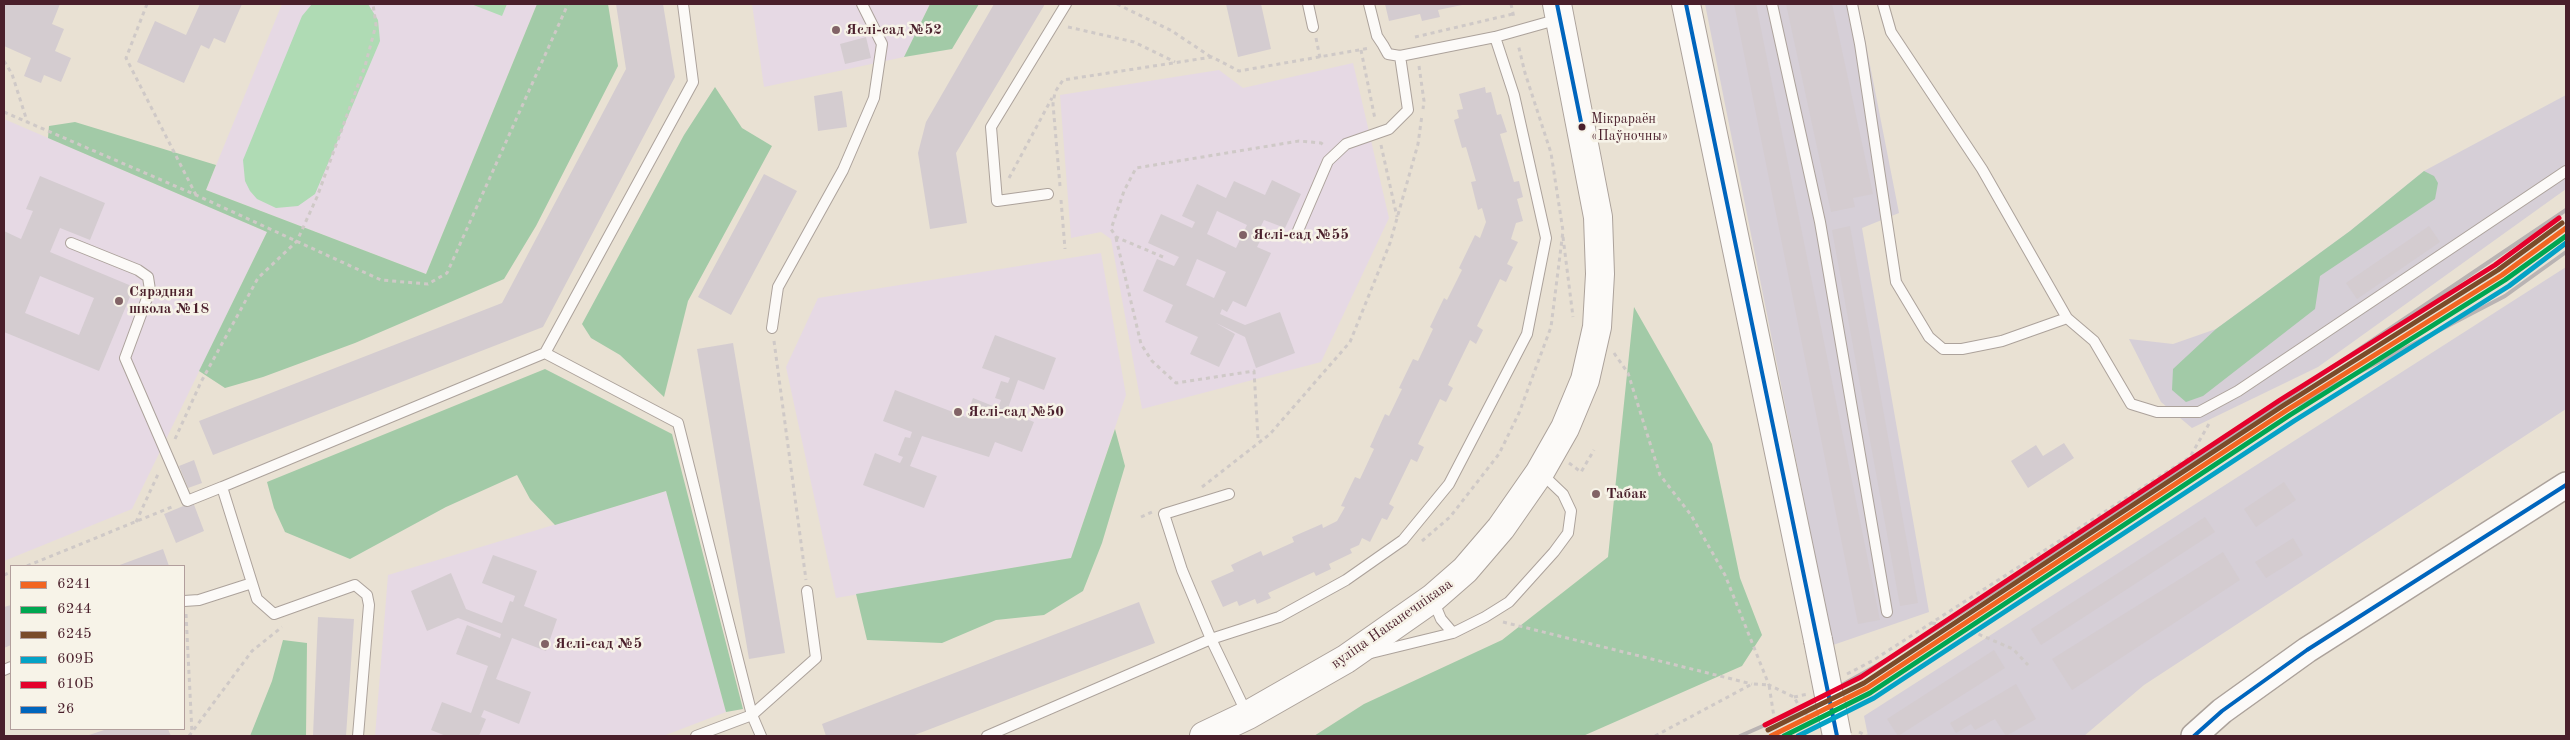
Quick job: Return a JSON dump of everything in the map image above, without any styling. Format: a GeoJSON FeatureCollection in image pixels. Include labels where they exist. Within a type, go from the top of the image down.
{"type":"FeatureCollection","features":[{"type":"Feature","properties":{"kind":"main road"},"geometry":{"type":"LineString","coordinates":[[1686,4],[1818,640],[1835,731]]}},
{"type":"Feature","properties":{"kind":"main road","name":"вуліца Наканечнікава"},"geometry":{"type":"LineString","coordinates":[[1204,736],[1248,715],[1346,659],[1433,598],[1465,570],[1501,528],[1540,472],[1565,428],[1586,380],[1597,327],[1600,274],[1598,217],[1558,11]]}},
{"type":"Feature","properties":{"kind":"street"},"geometry":{"type":"LineString","coordinates":[[2194,736],[2222,711],[2307,650],[2566,485]]}},
{"type":"Feature","properties":{"kind":"lane"},"geometry":{"type":"LineString","coordinates":[[71,243],[138,270],[148,277],[150,290],[125,358],[187,501],[545,353],[693,82],[684,4]]}},
{"type":"Feature","properties":{"kind":"lane"},"geometry":{"type":"LineString","coordinates":[[772,328],[778,287],[843,170],[874,98],[882,44],[862,4]]}},
{"type":"Feature","properties":{"kind":"lane"},"geometry":{"type":"LineString","coordinates":[[1048,194],[997,201],[991,127],[1066,4]]}},
{"type":"Feature","properties":{"kind":"lane"},"geometry":{"type":"LineString","coordinates":[[1308,4],[1313,28]]}},
{"type":"Feature","properties":{"kind":"lane"},"geometry":{"type":"LineString","coordinates":[[1369,4],[1377,36],[1388,54],[1400,56],[1495,37],[1516,31],[1558,11]]}},
{"type":"Feature","properties":{"kind":"lane"},"geometry":{"type":"LineString","coordinates":[[1772,4],[1820,222],[1887,612]]}},
{"type":"Feature","properties":{"kind":"lane"},"geometry":{"type":"LineString","coordinates":[[1852,4],[1860,44],[1896,282],[1928,337],[1944,350],[1962,349],[2002,341],[2067,318]]}},
{"type":"Feature","properties":{"kind":"lane"},"geometry":{"type":"LineString","coordinates":[[1883,4],[1891,32],[1982,169],[2067,318],[2094,341],[2131,404],[2157,412],[2199,412],[2223,399],[2566,171]]}},
{"type":"Feature","properties":{"kind":"lane"},"geometry":{"type":"LineString","coordinates":[[987,736],[1211,639],[1279,617],[1346,580],[1403,540],[1450,484],[1527,334],[1546,238],[1514,95],[1495,37]]}},
{"type":"Feature","properties":{"kind":"lane"},"geometry":{"type":"LineString","coordinates":[[1297,233],[1328,160],[1346,144],[1390,129],[1408,110],[1400,56]]}},
{"type":"Feature","properties":{"kind":"lane"},"geometry":{"type":"LineString","coordinates":[[545,353],[678,423],[752,715],[761,736]]}},
{"type":"Feature","properties":{"kind":"lane"},"geometry":{"type":"LineString","coordinates":[[1346,659],[1453,633],[1509,602],[1554,552],[1568,532],[1571,511],[1563,494],[1540,472]]}},
{"type":"Feature","properties":{"kind":"lane"},"geometry":{"type":"LineString","coordinates":[[222,487],[257,599],[274,614],[355,586],[367,595],[369,605],[358,736]]}},
{"type":"Feature","properties":{"kind":"lane"},"geometry":{"type":"LineString","coordinates":[[1228,494],[1164,514],[1182,570],[1211,639],[1248,715]]}},
{"type":"Feature","properties":{"kind":"lane"},"geometry":{"type":"LineString","coordinates":[[185,601],[199,600],[252,583]]}},
{"type":"Feature","properties":{"kind":"lane"},"geometry":{"type":"LineString","coordinates":[[696,736],[752,715],[816,658],[807,591]]}},
{"type":"Feature","properties":{"kind":"lane"},"geometry":{"type":"LineString","coordinates":[[1433,598],[1441,619],[1453,633]]}},
{"type":"Feature","properties":{"kind":"path"},"geometry":{"type":"LineString","coordinates":[[147,4],[126,58],[196,195]]}},
{"type":"Feature","properties":{"kind":"path"},"geometry":{"type":"LineString","coordinates":[[136,522],[201,382],[258,278],[297,241],[317,198],[365,66],[376,25],[373,4]]}},
{"type":"Feature","properties":{"kind":"path"},"geometry":{"type":"LineString","coordinates":[[4,112],[196,195],[381,280],[428,284],[447,273],[568,4]]}},
{"type":"Feature","properties":{"kind":"path"},"geometry":{"type":"LineString","coordinates":[[1116,4],[1172,31],[1212,57],[1239,71],[1320,58],[1383,45],[1513,14]]}},
{"type":"Feature","properties":{"kind":"path"},"geometry":{"type":"LineString","coordinates":[[1416,546],[1450,517],[1499,454],[1519,414],[1551,327],[1562,231],[1551,153],[1524,73],[1511,4]]}},
{"type":"Feature","properties":{"kind":"path"},"geometry":{"type":"LineString","coordinates":[[1053,24],[1134,42],[1176,63]]}},
{"type":"Feature","properties":{"kind":"path"},"geometry":{"type":"LineString","coordinates":[[1313,28],[1320,58]]}},
{"type":"Feature","properties":{"kind":"path"},"geometry":{"type":"LineString","coordinates":[[1200,489],[1270,434],[1350,342],[1390,243],[1418,144],[1424,101],[1414,37]]}},
{"type":"Feature","properties":{"kind":"path"},"geometry":{"type":"LineString","coordinates":[[997,201],[1063,80],[1212,57]]}},
{"type":"Feature","properties":{"kind":"path"},"geometry":{"type":"LineString","coordinates":[[4,61],[12,74],[27,122]]}},
{"type":"Feature","properties":{"kind":"path"},"geometry":{"type":"LineString","coordinates":[[1055,93],[1053,104],[1065,249]]}},
{"type":"Feature","properties":{"kind":"path"},"geometry":{"type":"LineString","coordinates":[[1258,438],[1254,371],[1176,383],[1152,361],[1141,344],[1116,237],[1111,229],[1124,190],[1136,168],[1299,141],[1321,143],[1335,155]]}},
{"type":"Feature","properties":{"kind":"path"},"geometry":{"type":"LineString","coordinates":[[1116,237],[1163,257]]}},
{"type":"Feature","properties":{"kind":"path"},"geometry":{"type":"LineString","coordinates":[[1597,327],[1628,373],[1660,475],[1691,514],[1725,575],[1770,685],[1777,736]]}},
{"type":"Feature","properties":{"kind":"path"},"geometry":{"type":"LineString","coordinates":[[772,328],[807,591]]}},
{"type":"Feature","properties":{"kind":"path"},"geometry":{"type":"LineString","coordinates":[[1840,677],[1872,661],[2190,457],[2223,399]]}},
{"type":"Feature","properties":{"kind":"path"},"geometry":{"type":"LineString","coordinates":[[29,565],[187,501]]}},
{"type":"Feature","properties":{"kind":"path"},"geometry":{"type":"LineString","coordinates":[[1141,517],[1158,509]]}},
{"type":"Feature","properties":{"kind":"path"},"geometry":{"type":"LineString","coordinates":[[1485,617],[1752,684],[1770,685],[1794,697],[1800,708],[1810,718],[1835,731],[1867,736]]}},
{"type":"Feature","properties":{"kind":"path"},"geometry":{"type":"LineString","coordinates":[[185,620],[191,735]]}},
{"type":"Feature","properties":{"kind":"path"},"geometry":{"type":"LineString","coordinates":[[191,735],[252,652],[288,622]]}},
{"type":"Feature","properties":{"kind":"path"},"geometry":{"type":"LineString","coordinates":[[1931,623],[1971,631],[2013,649],[2028,665]]}},
{"type":"Feature","properties":{"kind":"path"},"geometry":{"type":"LineString","coordinates":[[1654,736],[1752,684]]}},
{"type":"Feature","properties":{"kind":"path"},"geometry":{"type":"LineString","coordinates":[[1794,697],[1816,689]]}},
{"type":"Feature","properties":{"kind":"shaded area"},"geometry":{"type":"Polygon","coordinates":[[[282,4],[537,4],[426,274],[206,190],[282,4]]]}},
{"type":"Feature","properties":{"kind":"shaded area","name":"Яслі-сад №52"},"geometry":{"type":"Polygon","coordinates":[[[752,4],[930,4],[904,57],[764,87],[752,4]]]}},
{"type":"Feature","properties":{"kind":"shaded area"},"geometry":{"type":"Polygon","coordinates":[[[1705,4],[1858,4],[1899,213],[1862,228],[1929,612],[1833,645],[1705,4]]]}},
{"type":"Feature","properties":{"kind":"shaded area","name":"Яслі-сад №55"},"geometry":{"type":"Polygon","coordinates":[[[1353,63],[1389,218],[1321,362],[1142,409],[1111,239],[1101,232],[1071,238],[1060,95],[1219,70],[1243,88],[1353,63]]]}},
{"type":"Feature","properties":{"kind":"shaded area"},"geometry":{"type":"Polygon","coordinates":[[[2566,95],[2566,189],[2318,367],[2192,428],[2161,402],[2129,339],[2173,344],[2216,329],[2350,231],[2424,171],[2566,95]]]}},
{"type":"Feature","properties":{"kind":"shaded area","name":"Сярэдняя школа №18"},"geometry":{"type":"Polygon","coordinates":[[[4,119],[267,232],[132,509],[4,561],[4,119]]]}},
{"type":"Feature","properties":{"kind":"shaded area","name":"Яслі-сад №50"},"geometry":{"type":"Polygon","coordinates":[[[1101,253],[1126,395],[1071,558],[836,598],[786,367],[818,298],[1101,253]]]}},
{"type":"Feature","properties":{"kind":"shaded area"},"geometry":{"type":"Polygon","coordinates":[[[2566,267],[2566,409],[2144,685],[2084,736],[1868,736],[1864,716],[2566,267]]]}},
{"type":"Feature","properties":{"kind":"shaded area","name":"Яслі-сад №5"},"geometry":{"type":"Polygon","coordinates":[[[666,491],[726,712],[663,736],[375,736],[388,575],[666,491]]]}},
{"type":"Feature","properties":{"kind":"green space"},"geometry":{"type":"Polygon","coordinates":[[[312,4],[368,4],[378,20],[380,41],[315,194],[298,206],[276,208],[257,199],[250,191],[245,181],[243,160],[302,16],[312,4]]]}},
{"type":"Feature","properties":{"kind":"green space"},"geometry":{"type":"Polygon","coordinates":[[[471,4],[507,4],[502,16],[471,4]]]}},
{"type":"Feature","properties":{"kind":"green space"},"geometry":{"type":"Polygon","coordinates":[[[537,4],[608,4],[618,66],[536,226],[504,279],[355,343],[263,377],[225,388],[199,371],[267,232],[48,138],[49,126],[75,122],[216,165],[206,190],[426,274],[537,4]]]}},
{"type":"Feature","properties":{"kind":"green space"},"geometry":{"type":"Polygon","coordinates":[[[930,4],[979,4],[952,49],[904,57],[930,4]]]}},
{"type":"Feature","properties":{"kind":"green space"},"geometry":{"type":"Polygon","coordinates":[[[715,87],[742,128],[772,146],[688,301],[664,397],[620,355],[591,338],[582,324],[684,135],[715,87]]]}},
{"type":"Feature","properties":{"kind":"green space"},"geometry":{"type":"Polygon","coordinates":[[[2424,171],[2434,176],[2438,183],[2435,199],[2320,276],[2315,309],[2203,396],[2186,402],[2172,390],[2173,369],[2216,329],[2350,231],[2424,171]]]}},
{"type":"Feature","properties":{"kind":"green space"},"geometry":{"type":"Polygon","coordinates":[[[1634,307],[1712,444],[1740,578],[1762,635],[1742,666],[1583,736],[1314,736],[1364,704],[1502,640],[1608,557],[1634,307]]]}},
{"type":"Feature","properties":{"kind":"green space"},"geometry":{"type":"Polygon","coordinates":[[[545,369],[672,434],[743,709],[726,712],[666,491],[555,525],[530,499],[517,475],[446,507],[350,559],[285,532],[274,508],[267,482],[545,369]]]}},
{"type":"Feature","properties":{"kind":"green space"},"geometry":{"type":"Polygon","coordinates":[[[1115,429],[1125,466],[1102,543],[1083,591],[1044,615],[996,620],[942,643],[867,640],[856,594],[1071,558],[1115,429]]]}},
{"type":"Feature","properties":{"kind":"green space"},"geometry":{"type":"Polygon","coordinates":[[[283,640],[307,643],[306,736],[250,736],[272,681],[283,640]]]}},
{"type":"Feature","properties":{"kind":"building"},"geometry":{"type":"Polygon","coordinates":[[[4,4],[60,4],[52,24],[64,29],[55,51],[71,58],[61,82],[44,75],[41,83],[24,76],[31,58],[4,46],[4,4]]]}},
{"type":"Feature","properties":{"kind":"building"},"geometry":{"type":"Polygon","coordinates":[[[200,4],[242,4],[225,43],[214,38],[209,49],[201,45],[184,83],[137,62],[155,21],[186,35],[200,4]]]}},
{"type":"Feature","properties":{"kind":"building"},"geometry":{"type":"Polygon","coordinates":[[[616,4],[663,4],[675,77],[543,327],[213,455],[199,421],[502,303],[626,69],[616,4]]]}},
{"type":"Feature","properties":{"kind":"building"},"geometry":{"type":"Polygon","coordinates":[[[994,4],[1045,4],[956,153],[967,223],[930,229],[918,153],[926,122],[994,4]]]}},
{"type":"Feature","properties":{"kind":"building"},"geometry":{"type":"Polygon","coordinates":[[[1226,4],[1261,4],[1271,49],[1238,57],[1226,4]]]}},
{"type":"Feature","properties":{"kind":"building"},"geometry":{"type":"Polygon","coordinates":[[[1385,4],[1462,5],[1438,10],[1440,17],[1422,21],[1420,14],[1389,21],[1385,4]]]}},
{"type":"Feature","properties":{"kind":"building"},"geometry":{"type":"Polygon","coordinates":[[[1734,4],[1756,4],[1880,620],[1858,624],[1734,4]]]}},
{"type":"Feature","properties":{"kind":"building"},"geometry":{"type":"Polygon","coordinates":[[[1786,4],[1832,4],[1873,194],[1853,198],[1855,207],[1831,212],[1786,4]]]}},
{"type":"Feature","properties":{"kind":"building"},"geometry":{"type":"Polygon","coordinates":[[[866,37],[871,58],[845,64],[840,44],[866,37]]]}},
{"type":"Feature","properties":{"kind":"building"},"geometry":{"type":"Polygon","coordinates":[[[1485,87],[1486,93],[1491,92],[1497,115],[1501,114],[1507,132],[1500,134],[1514,182],[1519,181],[1523,197],[1517,199],[1523,221],[1516,223],[1511,239],[1518,242],[1507,264],[1513,267],[1506,282],[1500,279],[1477,326],[1483,330],[1476,344],[1470,340],[1448,385],[1453,388],[1446,402],[1440,399],[1418,444],[1424,447],[1417,462],[1411,459],[1389,504],[1394,507],[1387,520],[1382,518],[1370,542],[1362,538],[1359,545],[1350,549],[1352,553],[1329,564],[1331,569],[1316,576],[1314,572],[1268,593],[1271,598],[1257,604],[1255,599],[1239,606],[1237,601],[1223,607],[1211,581],[1234,571],[1231,565],[1261,551],[1263,556],[1294,542],[1292,537],[1322,524],[1323,528],[1337,521],[1345,507],[1341,506],[1355,477],[1360,479],[1374,449],[1370,447],[1385,414],[1389,416],[1402,389],[1399,388],[1413,359],[1418,361],[1433,329],[1430,327],[1444,298],[1447,300],[1462,270],[1459,268],[1475,235],[1480,238],[1486,222],[1482,208],[1478,210],[1471,182],[1476,181],[1466,147],[1462,148],[1454,120],[1459,118],[1457,110],[1463,109],[1459,94],[1485,87]]]}},
{"type":"Feature","properties":{"kind":"building"},"geometry":{"type":"Polygon","coordinates":[[[842,91],[847,127],[818,131],[814,96],[842,91]]]}},
{"type":"Feature","properties":{"kind":"building"},"geometry":{"type":"Polygon","coordinates":[[[764,174],[797,191],[731,315],[698,297],[764,174]]]}},
{"type":"Feature","properties":{"kind":"building","name":"Сярэдняя школа №18"},"geometry":{"type":"Polygon","coordinates":[[[40,176],[105,203],[90,240],[60,228],[50,252],[134,287],[99,371],[4,332],[4,231],[21,239],[33,211],[26,209],[40,176]],[[40,276],[25,313],[79,335],[94,298],[40,276]]]}},
{"type":"Feature","properties":{"kind":"building"},"geometry":{"type":"Polygon","coordinates":[[[1272,180],[1301,194],[1285,228],[1264,220],[1259,230],[1264,233],[1257,247],[1271,253],[1246,307],[1233,301],[1227,312],[1222,309],[1220,314],[1245,325],[1280,312],[1295,353],[1256,368],[1245,337],[1216,323],[1235,334],[1219,367],[1190,354],[1198,337],[1165,322],[1173,305],[1143,291],[1157,259],[1174,266],[1179,257],[1148,243],[1161,214],[1192,228],[1195,222],[1182,216],[1197,184],[1226,198],[1234,181],[1265,195],[1272,180]],[[1217,211],[1207,234],[1236,248],[1247,225],[1217,211]],[[1197,259],[1186,285],[1214,298],[1226,272],[1197,259]]]}},
{"type":"Feature","properties":{"kind":"building"},"geometry":{"type":"Polygon","coordinates":[[[1850,226],[1918,603],[1900,606],[1832,230],[1850,226]]]}},
{"type":"Feature","properties":{"kind":"building"},"geometry":{"type":"Polygon","coordinates":[[[2429,226],[2440,242],[2357,299],[2346,283],[2429,226]]]}},
{"type":"Feature","properties":{"kind":"building"},"geometry":{"type":"Polygon","coordinates":[[[995,335],[1056,358],[1044,390],[1018,380],[1007,411],[1034,422],[1022,452],[995,442],[989,457],[922,436],[910,466],[937,476],[924,508],[863,485],[875,453],[900,463],[903,457],[898,455],[905,437],[910,438],[912,432],[883,421],[895,390],[966,417],[973,398],[998,408],[1001,400],[995,398],[1001,381],[1008,383],[1010,378],[982,368],[995,335]]]}},
{"type":"Feature","properties":{"kind":"building"},"geometry":{"type":"Polygon","coordinates":[[[733,343],[785,653],[749,659],[697,349],[733,343]]]}},
{"type":"Feature","properties":{"kind":"building"},"geometry":{"type":"Polygon","coordinates":[[[2064,443],[2074,458],[2028,488],[2011,461],[2036,445],[2043,456],[2064,443]]]}},
{"type":"Feature","properties":{"kind":"building"},"geometry":{"type":"Polygon","coordinates":[[[194,460],[202,483],[188,488],[179,466],[194,460]]]}},
{"type":"Feature","properties":{"kind":"building"},"geometry":{"type":"Polygon","coordinates":[[[2284,482],[2296,500],[2256,527],[2244,509],[2284,482]]]}},
{"type":"Feature","properties":{"kind":"building"},"geometry":{"type":"Polygon","coordinates":[[[193,502],[204,531],[176,543],[164,514],[193,502]]]}},
{"type":"Feature","properties":{"kind":"building"},"geometry":{"type":"Polygon","coordinates":[[[2205,517],[2215,532],[2041,645],[2031,629],[2205,517]]]}},
{"type":"Feature","properties":{"kind":"building"},"geometry":{"type":"Polygon","coordinates":[[[2293,538],[2303,555],[2266,578],[2255,562],[2293,538]]]}},
{"type":"Feature","properties":{"kind":"building"},"geometry":{"type":"Polygon","coordinates":[[[163,549],[169,565],[120,565],[163,549]]]}},
{"type":"Feature","properties":{"kind":"building"},"geometry":{"type":"Polygon","coordinates":[[[2223,552],[2240,580],[2072,690],[2052,659],[2223,552]]]}},
{"type":"Feature","properties":{"kind":"building","name":"Яслі-сад №5"},"geometry":{"type":"Polygon","coordinates":[[[493,555],[537,571],[524,606],[557,619],[546,651],[512,638],[496,679],[531,692],[519,724],[484,710],[481,717],[486,719],[479,736],[446,736],[431,730],[442,702],[471,713],[488,666],[456,654],[467,625],[500,638],[501,634],[458,618],[427,631],[411,591],[451,573],[466,609],[502,623],[510,601],[513,602],[515,596],[482,583],[493,555]]]}},
{"type":"Feature","properties":{"kind":"building"},"geometry":{"type":"Polygon","coordinates":[[[1139,602],[1155,643],[912,736],[826,736],[822,724],[1139,602]]]}},
{"type":"Feature","properties":{"kind":"building"},"geometry":{"type":"Polygon","coordinates":[[[10,605],[10,645],[4,648],[4,607],[10,605]]]}},
{"type":"Feature","properties":{"kind":"building"},"geometry":{"type":"Polygon","coordinates":[[[318,617],[354,619],[346,736],[313,736],[318,617]]]}},
{"type":"Feature","properties":{"kind":"building"},"geometry":{"type":"Polygon","coordinates":[[[1994,650],[2005,668],[1898,736],[1887,719],[1994,650]]]}},
{"type":"Feature","properties":{"kind":"building"},"geometry":{"type":"Polygon","coordinates":[[[2016,684],[2036,719],[2006,736],[1995,719],[1975,730],[1971,724],[1956,733],[1950,723],[2016,684]]]}},
{"type":"Feature","properties":{"kind":"building"},"geometry":{"type":"Polygon","coordinates":[[[104,730],[168,730],[171,736],[86,736],[104,730]]]}},
{"type":"Feature","properties":{"kind":"railway"},"geometry":{"type":"LineString","coordinates":[[1740,736],[1788,715],[1892,657],[2116,513],[2566,210]]}},
{"type":"Feature","properties":{"kind":"railway"},"geometry":{"type":"LineString","coordinates":[[2287,410],[2505,296],[2566,252]]}},
{"type":"Feature","properties":{"kind":"transit line","name":"26"},"geometry":{"type":"LineString","coordinates":[[1557,4],[1582,127]]}},
{"type":"Feature","properties":{"kind":"transit line","name":"26"},"geometry":{"type":"LineString","coordinates":[[1686,4],[1837,736]]}},
{"type":"Feature","properties":{"kind":"transit line","name":"610Б"},"geometry":{"type":"LineString","coordinates":[[1765,725],[1861,677],[2280,400],[2495,265],[2559,218]]}},
{"type":"Feature","properties":{"kind":"transit line","name":"6245"},"geometry":{"type":"LineString","coordinates":[[1768,730],[1864,683],[2284,405],[2498,270],[2562,223]]}},
{"type":"Feature","properties":{"kind":"transit line","name":"6241"},"geometry":{"type":"LineString","coordinates":[[1771,736],[1867,688],[2287,410],[2502,275],[2566,228]]}},
{"type":"Feature","properties":{"kind":"transit line","name":"6244"},"geometry":{"type":"LineString","coordinates":[[1784,736],[1870,693],[2290,415],[2505,280],[2566,236]]}},
{"type":"Feature","properties":{"kind":"transit line","name":"609Б"},"geometry":{"type":"LineString","coordinates":[[1798,736],[1874,698],[2294,421],[2509,286],[2566,243]]}},
{"type":"Feature","properties":{"kind":"transit line","name":"26"},"geometry":{"type":"LineString","coordinates":[[2194,736],[2222,711],[2307,650],[2566,485]]}},
{"type":"Feature","properties":{"kind":"place","name":"Яслі-сад №52"},"geometry":{"type":"Point","coordinates":[836,30]}},
{"type":"Feature","properties":{"kind":"place","name":"Мікрараён «Паўночны»"},"geometry":{"type":"Point","coordinates":[1582,127]}},
{"type":"Feature","properties":{"kind":"place","name":"Яслі-сад №55"},"geometry":{"type":"Point","coordinates":[1243,235]}},
{"type":"Feature","properties":{"kind":"place","name":"Сярэдняя школа №18"},"geometry":{"type":"Point","coordinates":[119,301]}},
{"type":"Feature","properties":{"kind":"place","name":"Яслі-сад №50"},"geometry":{"type":"Point","coordinates":[958,412]}},
{"type":"Feature","properties":{"kind":"place","name":"Табак"},"geometry":{"type":"Point","coordinates":[1596,494]}},
{"type":"Feature","properties":{"kind":"place","name":"Яслі-сад №5"},"geometry":{"type":"Point","coordinates":[545,644]}}]}
